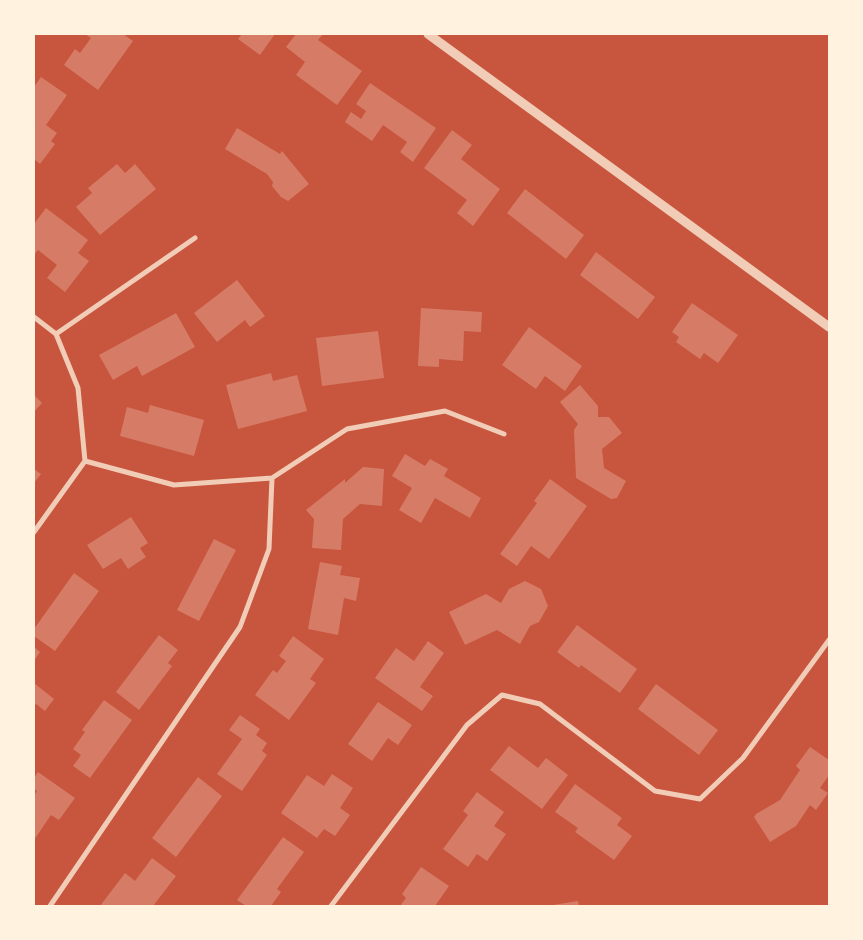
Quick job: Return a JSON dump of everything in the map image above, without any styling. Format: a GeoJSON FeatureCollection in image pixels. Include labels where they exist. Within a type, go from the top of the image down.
{"type":"FeatureCollection","features":[{"type":"Feature","properties":{"kind":"street"},"geometry":{"type":"LineString","coordinates":[[428,34],[829,326]]}},
{"type":"Feature","properties":{"kind":"street"},"geometry":{"type":"LineString","coordinates":[[56,334],[196,238]]}},
{"type":"Feature","properties":{"kind":"street"},"geometry":{"type":"LineString","coordinates":[[34,317],[56,334],[78,388],[84,461],[34,532]]}},
{"type":"Feature","properties":{"kind":"street"},"geometry":{"type":"LineString","coordinates":[[84,461],[174,485],[272,478],[347,429],[445,411],[504,434]]}},
{"type":"Feature","properties":{"kind":"street"},"geometry":{"type":"LineString","coordinates":[[50,906],[240,627],[269,549],[272,478]]}},
{"type":"Feature","properties":{"kind":"street"},"geometry":{"type":"LineString","coordinates":[[331,906],[467,725],[502,695],[540,704],[655,791],[700,799],[743,758],[829,640]]}},
{"type":"Feature","properties":{"kind":"building"},"geometry":{"type":"Polygon","coordinates":[[[85,34],[123,34],[133,41],[98,90],[64,65],[75,49],[80,53],[91,38],[85,34]]]}},
{"type":"Feature","properties":{"kind":"building"},"geometry":{"type":"Polygon","coordinates":[[[242,34],[275,34],[260,55],[238,39],[242,34]]]}},
{"type":"Feature","properties":{"kind":"building"},"geometry":{"type":"Polygon","coordinates":[[[296,34],[323,34],[318,40],[362,71],[337,105],[296,75],[305,62],[286,47],[296,34]]]}},
{"type":"Feature","properties":{"kind":"building"},"geometry":{"type":"Polygon","coordinates":[[[41,77],[67,95],[46,125],[57,133],[51,141],[55,144],[40,164],[34,159],[34,87],[41,77]]]}},
{"type":"Feature","properties":{"kind":"building"},"geometry":{"type":"Polygon","coordinates":[[[370,83],[436,128],[413,162],[400,152],[407,142],[383,125],[372,141],[345,122],[351,112],[361,119],[366,111],[356,104],[370,83]]]}},
{"type":"Feature","properties":{"kind":"building"},"geometry":{"type":"Polygon","coordinates":[[[237,128],[280,154],[282,151],[309,184],[288,201],[281,197],[272,186],[273,182],[267,174],[225,149],[237,128]]]}},
{"type":"Feature","properties":{"kind":"building"},"geometry":{"type":"Polygon","coordinates":[[[452,130],[472,145],[461,159],[500,189],[473,226],[457,213],[467,200],[424,168],[452,130]]]}},
{"type":"Feature","properties":{"kind":"building"},"geometry":{"type":"Polygon","coordinates":[[[117,164],[125,173],[135,164],[156,189],[100,235],[76,207],[92,193],[88,188],[117,164]]]}},
{"type":"Feature","properties":{"kind":"building"},"geometry":{"type":"Polygon","coordinates":[[[525,189],[584,235],[566,259],[507,213],[525,189]]]}},
{"type":"Feature","properties":{"kind":"building"},"geometry":{"type":"Polygon","coordinates":[[[46,208],[88,240],[78,253],[89,261],[65,292],[47,278],[57,265],[38,250],[34,255],[34,224],[46,208]]]}},
{"type":"Feature","properties":{"kind":"building"},"geometry":{"type":"Polygon","coordinates":[[[596,252],[655,297],[638,319],[580,275],[596,252]]]}},
{"type":"Feature","properties":{"kind":"building"},"geometry":{"type":"Polygon","coordinates":[[[237,280],[265,316],[250,327],[245,320],[217,342],[194,313],[237,280]]]}},
{"type":"Feature","properties":{"kind":"building"},"geometry":{"type":"Polygon","coordinates":[[[692,303],[738,335],[718,363],[704,353],[700,359],[676,342],[679,337],[672,332],[692,303]]]}},
{"type":"Feature","properties":{"kind":"building"},"geometry":{"type":"Polygon","coordinates":[[[421,308],[482,312],[481,332],[464,331],[463,361],[439,359],[439,367],[418,366],[421,308]]]}},
{"type":"Feature","properties":{"kind":"building"},"geometry":{"type":"Polygon","coordinates":[[[176,313],[195,347],[142,376],[137,366],[113,380],[99,355],[176,313]]]}},
{"type":"Feature","properties":{"kind":"building"},"geometry":{"type":"Polygon","coordinates":[[[529,327],[582,366],[565,391],[545,376],[536,389],[502,365],[529,327]]]}},
{"type":"Feature","properties":{"kind":"building"},"geometry":{"type":"Polygon","coordinates":[[[378,331],[384,378],[322,386],[316,338],[378,331]]]}},
{"type":"Feature","properties":{"kind":"building"},"geometry":{"type":"Polygon","coordinates":[[[271,373],[273,381],[297,375],[307,411],[238,429],[226,385],[271,373]]]}},
{"type":"Feature","properties":{"kind":"building"},"geometry":{"type":"Polygon","coordinates":[[[580,385],[598,406],[598,417],[609,417],[622,433],[602,449],[604,468],[626,481],[617,498],[611,499],[576,478],[574,430],[578,424],[560,402],[580,385]]]}},
{"type":"Feature","properties":{"kind":"building"},"geometry":{"type":"Polygon","coordinates":[[[34,395],[42,403],[34,412],[34,395]]]}},
{"type":"Feature","properties":{"kind":"building"},"geometry":{"type":"Polygon","coordinates":[[[150,405],[204,420],[194,456],[120,436],[127,407],[148,413],[150,405]]]}},
{"type":"Feature","properties":{"kind":"building"},"geometry":{"type":"Polygon","coordinates":[[[405,454],[425,466],[430,459],[448,469],[444,476],[481,498],[470,518],[435,498],[421,523],[399,510],[412,488],[392,476],[405,454]]]}},
{"type":"Feature","properties":{"kind":"building"},"geometry":{"type":"Polygon","coordinates":[[[363,467],[384,469],[382,506],[360,504],[343,519],[341,550],[312,548],[314,519],[306,510],[345,479],[345,483],[363,467]]]}},
{"type":"Feature","properties":{"kind":"building"},"geometry":{"type":"Polygon","coordinates":[[[34,469],[41,474],[34,483],[34,469]]]}},
{"type":"Feature","properties":{"kind":"building"},"geometry":{"type":"Polygon","coordinates":[[[550,479],[587,506],[549,559],[531,546],[517,566],[500,554],[537,503],[534,501],[550,479]]]}},
{"type":"Feature","properties":{"kind":"building"},"geometry":{"type":"Polygon","coordinates":[[[131,517],[148,543],[140,548],[146,557],[128,569],[121,558],[103,569],[87,545],[131,517]]]}},
{"type":"Feature","properties":{"kind":"building"},"geometry":{"type":"Polygon","coordinates":[[[214,539],[236,550],[199,621],[177,610],[214,539]]]}},
{"type":"Feature","properties":{"kind":"building"},"geometry":{"type":"Polygon","coordinates":[[[320,562],[342,566],[340,575],[360,578],[356,601],[344,598],[338,635],[308,629],[320,562]]]}},
{"type":"Feature","properties":{"kind":"building"},"geometry":{"type":"Polygon","coordinates":[[[74,573],[99,591],[55,651],[34,636],[34,629],[74,573]]]}},
{"type":"Feature","properties":{"kind":"building"},"geometry":{"type":"Polygon","coordinates":[[[525,581],[541,589],[548,606],[539,622],[530,626],[520,644],[497,630],[465,645],[449,612],[486,594],[501,603],[509,589],[525,581]]]}},
{"type":"Feature","properties":{"kind":"building"},"geometry":{"type":"Polygon","coordinates":[[[577,625],[637,669],[620,693],[581,665],[579,668],[557,652],[577,625]]]}},
{"type":"Feature","properties":{"kind":"building"},"geometry":{"type":"Polygon","coordinates":[[[159,635],[178,650],[168,663],[172,666],[139,710],[116,692],[159,635]]]}},
{"type":"Feature","properties":{"kind":"building"},"geometry":{"type":"Polygon","coordinates":[[[293,636],[324,659],[310,679],[316,683],[289,720],[255,695],[273,670],[277,673],[286,661],[279,656],[293,636]]]}},
{"type":"Feature","properties":{"kind":"building"},"geometry":{"type":"Polygon","coordinates":[[[428,641],[444,653],[420,687],[433,696],[422,711],[375,678],[396,648],[414,661],[428,641]]]}},
{"type":"Feature","properties":{"kind":"building"},"geometry":{"type":"Polygon","coordinates":[[[34,647],[40,652],[34,661],[34,647]]]}},
{"type":"Feature","properties":{"kind":"building"},"geometry":{"type":"Polygon","coordinates":[[[34,683],[54,699],[45,711],[36,704],[34,706],[34,683]]]}},
{"type":"Feature","properties":{"kind":"building"},"geometry":{"type":"Polygon","coordinates":[[[656,684],[718,730],[699,755],[638,709],[656,684]]]}},
{"type":"Feature","properties":{"kind":"building"},"geometry":{"type":"Polygon","coordinates":[[[104,700],[132,720],[90,778],[73,766],[81,755],[73,749],[85,732],[82,730],[104,700]]]}},
{"type":"Feature","properties":{"kind":"building"},"geometry":{"type":"Polygon","coordinates":[[[378,702],[412,725],[398,745],[388,738],[372,761],[348,744],[378,702]]]}},
{"type":"Feature","properties":{"kind":"building"},"geometry":{"type":"Polygon","coordinates":[[[240,715],[260,729],[256,735],[267,743],[262,751],[267,755],[242,791],[217,774],[242,739],[229,730],[240,715]]]}},
{"type":"Feature","properties":{"kind":"building"},"geometry":{"type":"Polygon","coordinates":[[[509,746],[538,768],[546,758],[568,775],[542,809],[490,770],[509,746]]]}},
{"type":"Feature","properties":{"kind":"building"},"geometry":{"type":"Polygon","coordinates":[[[810,747],[829,760],[829,775],[820,788],[828,793],[816,810],[810,805],[796,826],[770,842],[754,817],[780,800],[800,770],[796,766],[810,747]]]}},
{"type":"Feature","properties":{"kind":"building"},"geometry":{"type":"Polygon","coordinates":[[[38,772],[75,798],[59,820],[51,815],[34,840],[34,796],[37,791],[34,789],[34,778],[38,772]]]}},
{"type":"Feature","properties":{"kind":"building"},"geometry":{"type":"Polygon","coordinates":[[[332,774],[353,788],[340,808],[350,815],[335,836],[324,829],[317,838],[281,813],[307,775],[324,786],[332,774]]]}},
{"type":"Feature","properties":{"kind":"building"},"geometry":{"type":"Polygon","coordinates":[[[198,777],[222,796],[176,857],[152,838],[198,777]]]}},
{"type":"Feature","properties":{"kind":"building"},"geometry":{"type":"Polygon","coordinates":[[[575,784],[622,818],[617,825],[632,836],[614,860],[575,832],[578,828],[555,812],[575,784]]]}},
{"type":"Feature","properties":{"kind":"building"},"geometry":{"type":"Polygon","coordinates":[[[477,792],[504,812],[494,826],[506,834],[487,861],[477,854],[468,867],[443,849],[468,815],[463,811],[477,792]]]}},
{"type":"Feature","properties":{"kind":"building"},"geometry":{"type":"Polygon","coordinates":[[[283,837],[304,852],[277,889],[281,892],[271,906],[246,906],[237,900],[283,837]]]}},
{"type":"Feature","properties":{"kind":"building"},"geometry":{"type":"Polygon","coordinates":[[[152,858],[176,876],[153,906],[100,906],[125,873],[135,881],[152,858]]]}},
{"type":"Feature","properties":{"kind":"building"},"geometry":{"type":"Polygon","coordinates":[[[421,867],[449,886],[435,906],[400,906],[406,898],[402,894],[421,867]]]}},
{"type":"Feature","properties":{"kind":"building"},"geometry":{"type":"Polygon","coordinates":[[[578,901],[579,906],[553,906],[553,905],[578,901]]]}}]}
